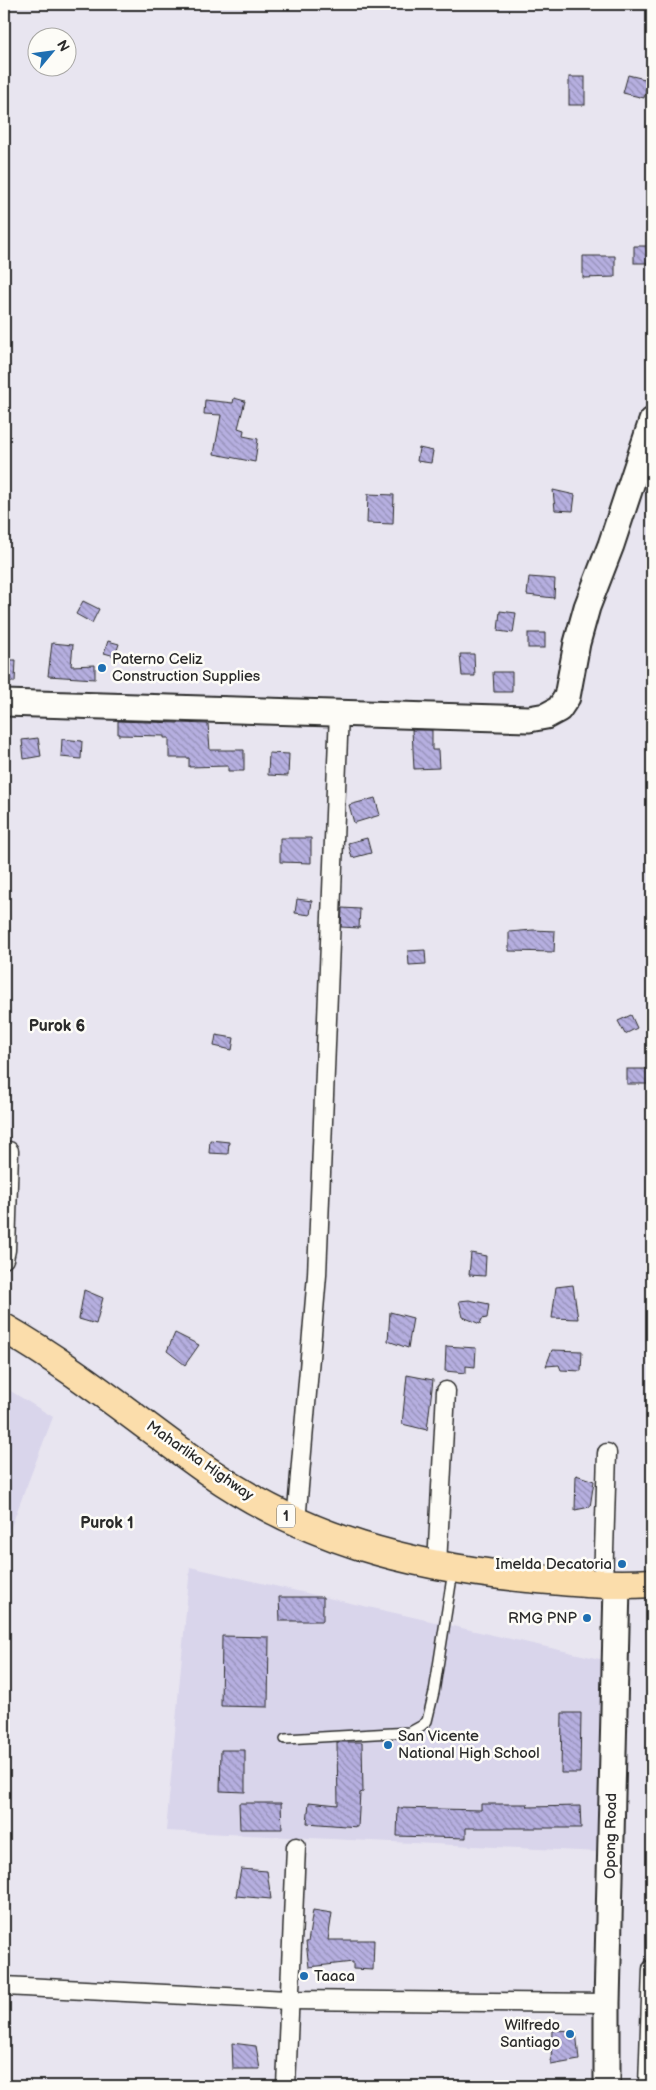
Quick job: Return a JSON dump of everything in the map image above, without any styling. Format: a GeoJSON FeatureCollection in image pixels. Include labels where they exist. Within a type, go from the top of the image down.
{"type":"FeatureCollection","features":[{"type":"Feature","properties":{"kind":"highway","name":"Maharlika Highway"},"geometry":{"type":"LineString","coordinates":[[4,1328],[36,1346],[209,1471],[254,1500],[296,1522],[349,1543],[445,1567],[488,1574],[610,1585],[652,1583]]}},
{"type":"Feature","properties":{"kind":"street"},"geometry":{"type":"LineString","coordinates":[[4,703],[529,719],[546,716],[558,709],[567,697],[577,643],[587,607],[611,545],[651,425]]}},
{"type":"Feature","properties":{"kind":"street"},"geometry":{"type":"LineString","coordinates":[[296,1522],[317,1275],[339,712]]}},
{"type":"Feature","properties":{"kind":"street"},"geometry":{"type":"LineString","coordinates":[[4,1259],[6,1250],[9,1151]]}},
{"type":"Feature","properties":{"kind":"street"},"geometry":{"type":"LineString","coordinates":[[445,1567],[446,1391]]}},
{"type":"Feature","properties":{"kind":"street"},"geometry":{"type":"LineString","coordinates":[[607,1453],[610,1585]]}},
{"type":"Feature","properties":{"kind":"street","name":"Opong Road"},"geometry":{"type":"LineString","coordinates":[[607,2086],[610,1585]]}},
{"type":"Feature","properties":{"kind":"street"},"geometry":{"type":"LineString","coordinates":[[286,2086],[288,2000],[296,1847]]}},
{"type":"Feature","properties":{"kind":"street"},"geometry":{"type":"LineString","coordinates":[[648,2086],[652,1969]]}},
{"type":"Feature","properties":{"kind":"street"},"geometry":{"type":"LineString","coordinates":[[4,1986],[288,2000],[607,2003]]}},
{"type":"Feature","properties":{"kind":"lane"},"geometry":{"type":"LineString","coordinates":[[285,1740],[410,1732],[427,1721],[436,1683],[445,1567]]}},
{"type":"Feature","properties":{"kind":"shaded area"},"geometry":{"type":"Polygon","coordinates":[[[4,1387],[53,1417],[9,1532],[4,1536],[4,1387]]]}},
{"type":"Feature","properties":{"kind":"shaded area","name":"San Vicente National High School"},"geometry":{"type":"Polygon","coordinates":[[[190,1567],[604,1660],[600,1852],[166,1831],[190,1567]]]}},
{"type":"Feature","properties":{"kind":"building"},"geometry":{"type":"Polygon","coordinates":[[[628,75],[649,80],[644,98],[623,93],[628,75]]]}},
{"type":"Feature","properties":{"kind":"building"},"geometry":{"type":"Polygon","coordinates":[[[569,77],[585,77],[585,105],[569,105],[569,77]]]}},
{"type":"Feature","properties":{"kind":"building"},"geometry":{"type":"Polygon","coordinates":[[[634,246],[649,246],[649,263],[634,263],[634,246]]]}},
{"type":"Feature","properties":{"kind":"building"},"geometry":{"type":"Polygon","coordinates":[[[583,256],[615,256],[615,277],[583,278],[583,256]]]}},
{"type":"Feature","properties":{"kind":"building"},"geometry":{"type":"Polygon","coordinates":[[[234,398],[245,401],[238,428],[244,430],[243,436],[258,439],[255,462],[214,454],[221,415],[204,414],[205,400],[233,403],[234,398]]]}},
{"type":"Feature","properties":{"kind":"building"},"geometry":{"type":"Polygon","coordinates":[[[419,448],[433,451],[431,463],[417,461],[419,448]]]}},
{"type":"Feature","properties":{"kind":"building"},"geometry":{"type":"Polygon","coordinates":[[[553,490],[575,495],[573,511],[555,510],[553,490]]]}},
{"type":"Feature","properties":{"kind":"building"},"geometry":{"type":"Polygon","coordinates":[[[368,494],[394,495],[393,524],[367,523],[368,494]]]}},
{"type":"Feature","properties":{"kind":"building"},"geometry":{"type":"Polygon","coordinates":[[[529,577],[555,579],[554,598],[527,595],[529,577]]]}},
{"type":"Feature","properties":{"kind":"building"},"geometry":{"type":"Polygon","coordinates":[[[83,601],[99,609],[92,623],[76,614],[83,601]]]}},
{"type":"Feature","properties":{"kind":"building"},"geometry":{"type":"Polygon","coordinates":[[[500,611],[516,613],[513,633],[498,631],[500,611]]]}},
{"type":"Feature","properties":{"kind":"building"},"geometry":{"type":"Polygon","coordinates":[[[528,633],[545,633],[545,648],[528,648],[528,633]]]}},
{"type":"Feature","properties":{"kind":"building"},"geometry":{"type":"Polygon","coordinates":[[[108,641],[119,644],[115,656],[104,653],[108,641]]]}},
{"type":"Feature","properties":{"kind":"building"},"geometry":{"type":"Polygon","coordinates":[[[52,643],[73,645],[71,666],[95,665],[95,679],[48,676],[52,643]]]}},
{"type":"Feature","properties":{"kind":"building"},"geometry":{"type":"Polygon","coordinates":[[[460,654],[474,654],[475,676],[462,676],[460,654]]]}},
{"type":"Feature","properties":{"kind":"building"},"geometry":{"type":"Polygon","coordinates":[[[4,660],[16,660],[15,682],[4,682],[4,660]]]}},
{"type":"Feature","properties":{"kind":"building"},"geometry":{"type":"Polygon","coordinates":[[[493,672],[512,672],[512,692],[494,692],[493,672]]]}},
{"type":"Feature","properties":{"kind":"building"},"geometry":{"type":"Polygon","coordinates":[[[118,721],[208,724],[210,750],[244,750],[244,771],[228,771],[228,766],[189,767],[189,758],[169,758],[169,738],[164,738],[164,736],[118,735],[118,721]]]}},
{"type":"Feature","properties":{"kind":"building"},"geometry":{"type":"Polygon","coordinates":[[[412,730],[432,730],[432,750],[438,750],[439,768],[414,769],[412,730]]]}},
{"type":"Feature","properties":{"kind":"building"},"geometry":{"type":"Polygon","coordinates":[[[38,738],[41,756],[24,759],[22,740],[38,738]]]}},
{"type":"Feature","properties":{"kind":"building"},"geometry":{"type":"Polygon","coordinates":[[[62,739],[82,741],[81,759],[61,757],[62,739]]]}},
{"type":"Feature","properties":{"kind":"building"},"geometry":{"type":"Polygon","coordinates":[[[269,753],[289,754],[288,776],[268,775],[269,753]]]}},
{"type":"Feature","properties":{"kind":"building"},"geometry":{"type":"Polygon","coordinates":[[[375,798],[380,815],[354,823],[349,805],[375,798]]]}},
{"type":"Feature","properties":{"kind":"building"},"geometry":{"type":"Polygon","coordinates":[[[280,838],[311,838],[311,863],[280,862],[280,838]]]}},
{"type":"Feature","properties":{"kind":"building"},"geometry":{"type":"Polygon","coordinates":[[[367,838],[371,853],[352,858],[348,843],[367,838]]]}},
{"type":"Feature","properties":{"kind":"building"},"geometry":{"type":"Polygon","coordinates":[[[297,899],[312,901],[310,915],[295,913],[297,899]]]}},
{"type":"Feature","properties":{"kind":"building"},"geometry":{"type":"Polygon","coordinates":[[[342,908],[360,909],[359,928],[341,927],[342,908]]]}},
{"type":"Feature","properties":{"kind":"building"},"geometry":{"type":"Polygon","coordinates":[[[555,931],[554,952],[509,951],[509,932],[555,931]]]}},
{"type":"Feature","properties":{"kind":"building"},"geometry":{"type":"Polygon","coordinates":[[[425,950],[426,964],[409,965],[408,951],[425,950]]]}},
{"type":"Feature","properties":{"kind":"building"},"geometry":{"type":"Polygon","coordinates":[[[631,1015],[637,1028],[625,1034],[618,1021],[631,1015]]]}},
{"type":"Feature","properties":{"kind":"building"},"geometry":{"type":"Polygon","coordinates":[[[216,1035],[234,1038],[232,1050],[214,1046],[216,1035]]]}},
{"type":"Feature","properties":{"kind":"building"},"geometry":{"type":"Polygon","coordinates":[[[627,1069],[650,1069],[650,1084],[627,1084],[627,1069]]]}},
{"type":"Feature","properties":{"kind":"building"},"geometry":{"type":"Polygon","coordinates":[[[210,1140],[229,1142],[228,1154],[209,1153],[210,1140]]]}},
{"type":"Feature","properties":{"kind":"building"},"geometry":{"type":"Polygon","coordinates":[[[471,1253],[486,1256],[485,1276],[469,1275],[471,1253]]]}},
{"type":"Feature","properties":{"kind":"building"},"geometry":{"type":"Polygon","coordinates":[[[573,1285],[578,1319],[552,1318],[556,1287],[573,1285]]]}},
{"type":"Feature","properties":{"kind":"building"},"geometry":{"type":"Polygon","coordinates":[[[84,1290],[103,1298],[96,1324],[79,1319],[84,1290]]]}},
{"type":"Feature","properties":{"kind":"building"},"geometry":{"type":"Polygon","coordinates":[[[469,1300],[489,1304],[487,1318],[482,1319],[480,1324],[463,1317],[459,1301],[469,1300]]]}},
{"type":"Feature","properties":{"kind":"building"},"geometry":{"type":"Polygon","coordinates":[[[390,1312],[413,1318],[408,1348],[388,1341],[390,1312]]]}},
{"type":"Feature","properties":{"kind":"building"},"geometry":{"type":"Polygon","coordinates":[[[175,1333],[199,1345],[185,1365],[167,1351],[175,1333]]]}},
{"type":"Feature","properties":{"kind":"building"},"geometry":{"type":"Polygon","coordinates":[[[446,1346],[476,1348],[475,1367],[466,1366],[466,1373],[445,1371],[446,1346]]]}},
{"type":"Feature","properties":{"kind":"building"},"geometry":{"type":"Polygon","coordinates":[[[552,1350],[582,1351],[581,1371],[561,1370],[559,1365],[546,1366],[552,1350]]]}},
{"type":"Feature","properties":{"kind":"building"},"geometry":{"type":"Polygon","coordinates":[[[407,1375],[433,1380],[427,1430],[402,1424],[407,1375]]]}},
{"type":"Feature","properties":{"kind":"building"},"geometry":{"type":"Polygon","coordinates":[[[576,1475],[594,1481],[590,1507],[575,1510],[576,1475]]]}},
{"type":"Feature","properties":{"kind":"building"},"geometry":{"type":"Polygon","coordinates":[[[279,1597],[323,1597],[323,1621],[280,1621],[279,1597]]]}},
{"type":"Feature","properties":{"kind":"building"},"geometry":{"type":"Polygon","coordinates":[[[222,1636],[269,1637],[268,1707],[221,1706],[222,1636]]]}},
{"type":"Feature","properties":{"kind":"building"},"geometry":{"type":"Polygon","coordinates":[[[562,1713],[581,1713],[580,1773],[561,1773],[562,1713]]]}},
{"type":"Feature","properties":{"kind":"building"},"geometry":{"type":"Polygon","coordinates":[[[337,1742],[362,1742],[363,1792],[360,1793],[358,1827],[307,1823],[309,1802],[338,1805],[337,1742]]]}},
{"type":"Feature","properties":{"kind":"building"},"geometry":{"type":"Polygon","coordinates":[[[221,1750],[245,1750],[245,1792],[220,1791],[221,1750]]]}},
{"type":"Feature","properties":{"kind":"building"},"geometry":{"type":"Polygon","coordinates":[[[239,1803],[281,1803],[282,1829],[240,1829],[239,1803]]]}},
{"type":"Feature","properties":{"kind":"building"},"geometry":{"type":"Polygon","coordinates":[[[481,1804],[527,1804],[528,1807],[580,1806],[581,1828],[466,1828],[466,1838],[397,1836],[398,1808],[481,1810],[481,1804]]]}},
{"type":"Feature","properties":{"kind":"building"},"geometry":{"type":"Polygon","coordinates":[[[241,1869],[267,1871],[271,1899],[236,1896],[241,1869]]]}},
{"type":"Feature","properties":{"kind":"building"},"geometry":{"type":"Polygon","coordinates":[[[313,1910],[332,1913],[328,1940],[374,1940],[373,1970],[353,1969],[353,1962],[309,1967],[306,1942],[308,1942],[313,1910]]]}},
{"type":"Feature","properties":{"kind":"building"},"geometry":{"type":"Polygon","coordinates":[[[552,2030],[576,2031],[579,2060],[551,2065],[552,2030]]]}},
{"type":"Feature","properties":{"kind":"building"},"geometry":{"type":"Polygon","coordinates":[[[232,2043],[256,2046],[260,2069],[233,2069],[232,2043]]]}},
{"type":"Feature","properties":{"kind":"place","name":"Paterno Celiz Construction Supplies"},"geometry":{"type":"Point","coordinates":[102,668]}},
{"type":"Feature","properties":{"kind":"place","name":"Imelda Decatoria"},"geometry":{"type":"Point","coordinates":[622,1564]}},
{"type":"Feature","properties":{"kind":"place","name":"RMG PNP"},"geometry":{"type":"Point","coordinates":[587,1618]}},
{"type":"Feature","properties":{"kind":"place","name":"San Vicente National High School"},"geometry":{"type":"Point","coordinates":[388,1745]}},
{"type":"Feature","properties":{"kind":"place","name":"Taaca"},"geometry":{"type":"Point","coordinates":[304,1976]}},
{"type":"Feature","properties":{"kind":"place","name":"Wilfredo Santiago"},"geometry":{"type":"Point","coordinates":[570,2034]}},
{"type":"Feature","properties":{"kind":"district","name":"Purok 6"},"geometry":{"type":"Point","coordinates":[57,1026]}},
{"type":"Feature","properties":{"kind":"district","name":"Purok 1"},"geometry":{"type":"Point","coordinates":[107,1523]}}]}
